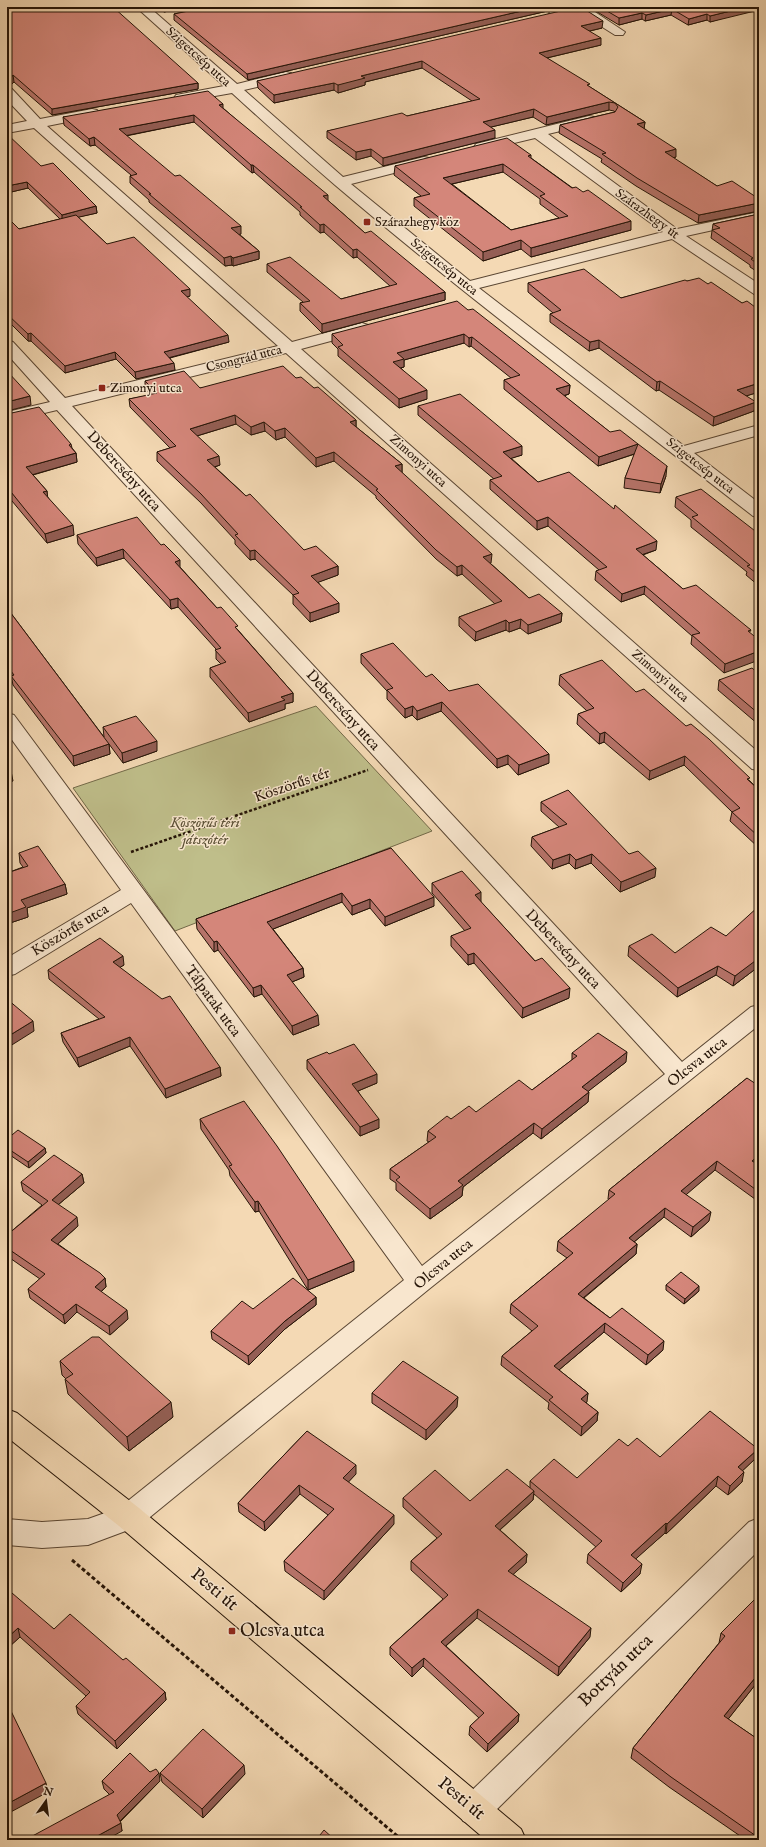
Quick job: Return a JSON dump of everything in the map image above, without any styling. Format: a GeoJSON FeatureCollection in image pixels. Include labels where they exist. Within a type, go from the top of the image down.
{"type":"FeatureCollection","features":[{"type":"Feature","properties":{"kind":"main road","name":"Pesti út"},"geometry":{"type":"LineString","coordinates":[[7,1421],[129,1517],[510,1840]]}},
{"type":"Feature","properties":{"kind":"street","name":"Szigetcsép utca"},"geometry":{"type":"LineString","coordinates":[[142,7],[232,89],[471,295],[759,512]]}},
{"type":"Feature","properties":{"kind":"street"},"geometry":{"type":"LineString","coordinates":[[543,17],[583,7],[619,32]]}},
{"type":"Feature","properties":{"kind":"street"},"geometry":{"type":"LineString","coordinates":[[155,19],[169,16]]}},
{"type":"Feature","properties":{"kind":"street"},"geometry":{"type":"LineString","coordinates":[[170,100],[232,89],[294,74]]}},
{"type":"Feature","properties":{"kind":"street","name":"Zimonyi utca"},"geometry":{"type":"LineString","coordinates":[[7,92],[36,123],[759,764]]}},
{"type":"Feature","properties":{"kind":"street"},"geometry":{"type":"LineString","coordinates":[[7,129],[107,111]]}},
{"type":"Feature","properties":{"kind":"street"},"geometry":{"type":"LineString","coordinates":[[470,150],[602,117]]}},
{"type":"Feature","properties":{"kind":"street","name":"Szárazhegy út"},"geometry":{"type":"LineString","coordinates":[[536,133],[674,234],[759,291]]}},
{"type":"Feature","properties":{"kind":"street"},"geometry":{"type":"LineString","coordinates":[[340,182],[440,157]]}},
{"type":"Feature","properties":{"kind":"street"},"geometry":{"type":"LineString","coordinates":[[471,295],[674,234],[759,216]]}},
{"type":"Feature","properties":{"kind":"street","name":"Csongrád utca"},"geometry":{"type":"LineString","coordinates":[[7,417],[374,325]]}},
{"type":"Feature","properties":{"kind":"street","name":"Debercsény utca"},"geometry":{"type":"LineString","coordinates":[[7,345],[680,1075]]}},
{"type":"Feature","properties":{"kind":"street"},"geometry":{"type":"LineString","coordinates":[[680,452],[759,430]]}},
{"type":"Feature","properties":{"kind":"street","name":"Tálpatak utca"},"geometry":{"type":"LineString","coordinates":[[7,719],[420,1282]]}},
{"type":"Feature","properties":{"kind":"street","name":"Köszörűs utca"},"geometry":{"type":"LineString","coordinates":[[7,968],[133,892]]}},
{"type":"Feature","properties":{"kind":"street","name":"Olcsva utca"},"geometry":{"type":"LineString","coordinates":[[7,1532],[42,1535],[88,1532],[129,1517],[420,1282],[759,1013]]}},
{"type":"Feature","properties":{"kind":"street","name":"Bottyán utca"},"geometry":{"type":"LineString","coordinates":[[474,1810],[759,1531]]}},
{"type":"Feature","properties":{"kind":"path","name":"Köszörűs tér"},"geometry":{"type":"LineString","coordinates":[[110,859],[391,762]]}},
{"type":"Feature","properties":{"kind":"path"},"geometry":{"type":"LineString","coordinates":[[42,1535],[402,1840]]}},
{"type":"Feature","properties":{"kind":"green space","name":"Köszörűs téri játszótér"},"geometry":{"type":"Polygon","coordinates":[[[316,706],[432,831],[175,931],[73,788],[316,706]]]}},
{"type":"Feature","properties":{"kind":"building"},"geometry":{"type":"Polygon","coordinates":[[[7,7],[113,7],[198,83],[52,109],[13,75],[7,81],[7,7]]]}},
{"type":"Feature","properties":{"kind":"building"},"geometry":{"type":"Polygon","coordinates":[[[208,7],[539,7],[247,74],[174,14],[208,7]]]}},
{"type":"Feature","properties":{"kind":"building"},"geometry":{"type":"Polygon","coordinates":[[[581,7],[603,21],[581,26],[601,38],[539,53],[590,84],[587,85],[645,122],[637,124],[676,149],[665,152],[717,186],[732,181],[759,199],[759,203],[699,215],[637,178],[602,154],[606,153],[560,125],[615,112],[618,107],[615,103],[609,102],[547,117],[534,109],[483,122],[495,130],[383,158],[371,149],[356,152],[327,131],[402,113],[407,116],[480,99],[422,61],[361,76],[365,78],[338,85],[334,83],[274,95],[257,81],[581,7]]]}},
{"type":"Feature","properties":{"kind":"building"},"geometry":{"type":"Polygon","coordinates":[[[600,7],[747,7],[710,16],[707,14],[689,19],[672,9],[646,15],[642,13],[619,18],[600,7]]]}},
{"type":"Feature","properties":{"kind":"building"},"geometry":{"type":"Polygon","coordinates":[[[208,91],[223,104],[219,105],[328,195],[323,196],[365,233],[371,231],[445,292],[322,324],[300,303],[310,301],[267,264],[290,257],[341,299],[397,284],[357,249],[353,250],[324,224],[320,225],[300,207],[302,207],[194,115],[119,129],[175,176],[180,175],[241,226],[231,228],[259,251],[233,258],[231,256],[224,258],[130,176],[137,174],[94,137],[89,139],[63,117],[208,91]]]}},
{"type":"Feature","properties":{"kind":"building"},"geometry":{"type":"Polygon","coordinates":[[[7,134],[41,166],[53,163],[96,206],[62,215],[27,182],[7,186],[7,134]]]}},
{"type":"Feature","properties":{"kind":"building"},"geometry":{"type":"Polygon","coordinates":[[[507,138],[531,155],[528,156],[572,188],[576,187],[583,192],[588,190],[631,221],[531,248],[521,240],[483,252],[414,198],[430,194],[395,166],[507,138]],[[503,164],[443,178],[511,230],[568,216],[540,196],[545,194],[503,164]]]}},
{"type":"Feature","properties":{"kind":"building"},"geometry":{"type":"Polygon","coordinates":[[[759,214],[759,265],[751,259],[753,258],[712,230],[720,228],[713,224],[759,214]]]}},
{"type":"Feature","properties":{"kind":"building"},"geometry":{"type":"Polygon","coordinates":[[[76,215],[107,244],[134,237],[190,289],[181,291],[228,335],[164,352],[174,363],[135,372],[115,352],[65,366],[31,333],[28,334],[7,314],[7,217],[19,229],[76,215]]]}},
{"type":"Feature","properties":{"kind":"building"},"geometry":{"type":"Polygon","coordinates":[[[584,269],[621,298],[685,280],[687,281],[699,278],[708,284],[711,282],[742,303],[747,301],[759,310],[759,383],[737,390],[756,402],[714,417],[660,381],[657,382],[599,340],[590,342],[550,314],[561,310],[528,283],[584,269]]]}},
{"type":"Feature","properties":{"kind":"building"},"geometry":{"type":"Polygon","coordinates":[[[457,301],[468,310],[473,309],[570,385],[556,389],[610,432],[620,430],[638,444],[599,457],[504,380],[520,375],[472,337],[469,338],[464,334],[397,353],[404,359],[393,362],[427,390],[399,399],[338,347],[343,345],[332,334],[457,301]]]}},
{"type":"Feature","properties":{"kind":"building"},"geometry":{"type":"Polygon","coordinates":[[[283,366],[296,378],[301,377],[314,388],[318,387],[356,420],[350,422],[402,464],[395,466],[492,554],[483,557],[529,598],[539,594],[562,613],[528,625],[521,619],[509,623],[506,620],[476,632],[459,617],[502,601],[462,565],[457,567],[436,550],[376,490],[378,489],[334,452],[316,458],[285,428],[275,431],[264,422],[251,427],[235,415],[190,429],[219,456],[207,460],[246,496],[250,494],[304,550],[316,546],[338,566],[311,576],[339,603],[310,613],[293,595],[299,593],[255,550],[250,551],[235,535],[238,534],[201,494],[157,452],[176,446],[129,399],[157,393],[145,381],[184,371],[200,388],[283,366]]]}},
{"type":"Feature","properties":{"kind":"building"},"geometry":{"type":"Polygon","coordinates":[[[7,371],[30,396],[7,402],[7,371]]]}},
{"type":"Feature","properties":{"kind":"building"},"geometry":{"type":"Polygon","coordinates":[[[460,394],[522,446],[503,452],[538,482],[569,472],[614,509],[615,505],[657,541],[636,549],[683,589],[696,585],[751,630],[748,631],[759,640],[759,651],[725,664],[692,635],[700,633],[645,586],[622,594],[596,571],[607,567],[548,517],[537,521],[490,480],[502,476],[418,406],[460,394]]]}},
{"type":"Feature","properties":{"kind":"building"},"geometry":{"type":"Polygon","coordinates":[[[39,407],[71,444],[69,445],[76,453],[26,467],[47,491],[43,492],[73,525],[45,534],[7,487],[7,430],[9,430],[7,427],[7,414],[39,407]]]}},
{"type":"Feature","properties":{"kind":"building"},"geometry":{"type":"Polygon","coordinates":[[[638,444],[667,466],[661,484],[625,478],[638,444]]]}},
{"type":"Feature","properties":{"kind":"building"},"geometry":{"type":"Polygon","coordinates":[[[701,489],[759,534],[759,575],[747,566],[750,565],[692,517],[698,515],[676,497],[701,489]]]}},
{"type":"Feature","properties":{"kind":"building"},"geometry":{"type":"Polygon","coordinates":[[[137,517],[161,545],[164,544],[180,560],[175,562],[217,608],[221,607],[238,626],[235,627],[293,693],[281,697],[285,700],[248,713],[210,668],[226,662],[215,650],[221,648],[178,598],[170,600],[123,549],[96,558],[77,535],[137,517]]]}},
{"type":"Feature","properties":{"kind":"building"},"geometry":{"type":"Polygon","coordinates":[[[7,608],[109,744],[73,756],[11,676],[14,675],[7,666],[7,608]]]}},
{"type":"Feature","properties":{"kind":"building"},"geometry":{"type":"Polygon","coordinates":[[[393,643],[426,677],[432,674],[449,691],[478,684],[549,754],[519,765],[508,755],[497,759],[442,702],[417,711],[413,706],[405,709],[387,690],[393,688],[361,654],[393,643]]]}},
{"type":"Feature","properties":{"kind":"building"},"geometry":{"type":"Polygon","coordinates":[[[602,660],[636,692],[644,689],[686,726],[691,724],[750,778],[747,779],[759,790],[759,837],[732,812],[740,808],[685,756],[650,771],[605,732],[600,734],[578,714],[594,708],[560,675],[602,660]]]}},
{"type":"Feature","properties":{"kind":"building"},"geometry":{"type":"Polygon","coordinates":[[[752,668],[759,674],[759,714],[719,680],[752,668]]]}},
{"type":"Feature","properties":{"kind":"building"},"geometry":{"type":"Polygon","coordinates":[[[136,716],[157,741],[122,753],[103,727],[136,716]]]}},
{"type":"Feature","properties":{"kind":"building"},"geometry":{"type":"Polygon","coordinates":[[[7,766],[11,771],[7,773],[7,766]]]}},
{"type":"Feature","properties":{"kind":"building"},"geometry":{"type":"Polygon","coordinates":[[[568,790],[629,854],[638,851],[656,868],[621,882],[592,854],[576,860],[570,854],[553,860],[532,837],[567,824],[541,802],[568,790]]]}},
{"type":"Feature","properties":{"kind":"building"},"geometry":{"type":"Polygon","coordinates":[[[38,846],[65,884],[21,900],[26,907],[7,914],[7,873],[28,866],[19,853],[38,846]]]}},
{"type":"Feature","properties":{"kind":"building"},"geometry":{"type":"Polygon","coordinates":[[[391,848],[434,897],[385,917],[370,899],[352,906],[342,893],[267,922],[303,968],[287,975],[318,1015],[292,1026],[261,985],[253,988],[217,941],[214,942],[196,919],[391,848]]]}},
{"type":"Feature","properties":{"kind":"building"},"geometry":{"type":"Polygon","coordinates":[[[462,871],[481,892],[475,895],[535,961],[542,958],[570,988],[523,1008],[474,953],[468,955],[451,936],[471,928],[432,883],[462,871]]]}},
{"type":"Feature","properties":{"kind":"building"},"geometry":{"type":"Polygon","coordinates":[[[759,906],[759,958],[735,976],[718,966],[678,988],[629,946],[652,934],[675,953],[711,927],[726,936],[759,906]]]}},
{"type":"Feature","properties":{"kind":"building"},"geometry":{"type":"Polygon","coordinates":[[[100,938],[123,956],[113,962],[162,999],[170,996],[220,1067],[165,1089],[130,1037],[77,1058],[61,1033],[105,1017],[48,970],[100,938]]]}},
{"type":"Feature","properties":{"kind":"building"},"geometry":{"type":"Polygon","coordinates":[[[7,999],[33,1021],[7,1037],[7,999]]]}},
{"type":"Feature","properties":{"kind":"building"},"geometry":{"type":"Polygon","coordinates":[[[598,1033],[627,1052],[582,1087],[589,1092],[542,1129],[534,1123],[458,1181],[463,1185],[430,1209],[396,1180],[400,1177],[390,1169],[436,1137],[428,1131],[447,1116],[451,1119],[469,1106],[476,1112],[519,1080],[532,1090],[577,1056],[572,1053],[598,1033]]]}},
{"type":"Feature","properties":{"kind":"building"},"geometry":{"type":"Polygon","coordinates":[[[354,1044],[377,1074],[352,1084],[379,1119],[360,1127],[307,1060],[327,1052],[329,1054],[354,1044]]]}},
{"type":"Feature","properties":{"kind":"building"},"geometry":{"type":"Polygon","coordinates":[[[747,1078],[759,1086],[759,1155],[752,1161],[759,1165],[759,1192],[717,1161],[681,1191],[711,1212],[693,1227],[665,1208],[629,1238],[637,1244],[578,1294],[610,1318],[622,1308],[664,1341],[648,1355],[605,1323],[554,1366],[588,1393],[581,1399],[598,1412],[582,1427],[549,1400],[553,1397],[502,1356],[538,1326],[511,1304],[573,1253],[558,1241],[615,1194],[609,1190],[747,1078]]]}},
{"type":"Feature","properties":{"kind":"building"},"geometry":{"type":"Polygon","coordinates":[[[244,1101],[277,1146],[354,1261],[308,1280],[258,1201],[255,1202],[229,1166],[232,1165],[200,1119],[244,1101]]]}},
{"type":"Feature","properties":{"kind":"building"},"geometry":{"type":"Polygon","coordinates":[[[18,1130],[45,1148],[28,1162],[7,1148],[7,1139],[18,1130]]]}},
{"type":"Feature","properties":{"kind":"building"},"geometry":{"type":"Polygon","coordinates":[[[54,1155],[82,1174],[52,1200],[77,1217],[51,1240],[100,1273],[105,1278],[95,1287],[127,1310],[109,1326],[76,1304],[63,1315],[28,1289],[45,1274],[7,1248],[7,1235],[48,1201],[21,1182],[54,1155]]]}},
{"type":"Feature","properties":{"kind":"building"},"geometry":{"type":"Polygon","coordinates":[[[681,1272],[699,1286],[685,1299],[666,1285],[681,1272]]]}},
{"type":"Feature","properties":{"kind":"building"},"geometry":{"type":"Polygon","coordinates":[[[293,1278],[316,1297],[285,1321],[248,1356],[211,1331],[242,1301],[253,1309],[293,1278]]]}},
{"type":"Feature","properties":{"kind":"building"},"geometry":{"type":"Polygon","coordinates":[[[92,1337],[99,1337],[171,1402],[127,1437],[65,1379],[73,1374],[60,1361],[92,1337]]]}},
{"type":"Feature","properties":{"kind":"building"},"geometry":{"type":"Polygon","coordinates":[[[403,1361],[458,1397],[426,1430],[372,1393],[403,1361]]]}},
{"type":"Feature","properties":{"kind":"building"},"geometry":{"type":"Polygon","coordinates":[[[710,1411],[758,1449],[738,1467],[744,1472],[730,1486],[718,1476],[667,1524],[666,1523],[631,1555],[642,1564],[623,1583],[588,1554],[602,1541],[530,1481],[554,1459],[577,1478],[619,1439],[628,1446],[637,1438],[660,1457],[710,1411]]]}},
{"type":"Feature","properties":{"kind":"building"},"geometry":{"type":"Polygon","coordinates":[[[307,1431],[356,1465],[343,1478],[394,1515],[324,1591],[284,1561],[334,1509],[299,1485],[264,1522],[238,1503],[307,1431]]]}},
{"type":"Feature","properties":{"kind":"building"},"geometry":{"type":"Polygon","coordinates":[[[507,1469],[534,1491],[495,1526],[527,1554],[508,1571],[591,1628],[559,1667],[478,1609],[441,1642],[519,1714],[488,1744],[470,1726],[484,1713],[424,1658],[412,1668],[390,1647],[448,1595],[411,1561],[442,1534],[403,1498],[435,1470],[470,1501],[507,1469]]]}},
{"type":"Feature","properties":{"kind":"building"},"geometry":{"type":"Polygon","coordinates":[[[12,1593],[54,1629],[70,1614],[123,1660],[126,1658],[165,1692],[115,1741],[76,1706],[90,1692],[18,1628],[7,1638],[7,1598],[12,1593]]]}},
{"type":"Feature","properties":{"kind":"building"},"geometry":{"type":"Polygon","coordinates":[[[756,1598],[759,1600],[759,1673],[724,1716],[759,1740],[759,1838],[671,1777],[633,1748],[725,1636],[721,1633],[756,1598]]]}},
{"type":"Feature","properties":{"kind":"building"},"geometry":{"type":"Polygon","coordinates":[[[11,1711],[46,1783],[7,1804],[7,1714],[11,1711]]]}},
{"type":"Feature","properties":{"kind":"building"},"geometry":{"type":"Polygon","coordinates":[[[203,1729],[244,1765],[202,1809],[160,1773],[203,1729]]]}},
{"type":"Feature","properties":{"kind":"building"},"geometry":{"type":"Polygon","coordinates":[[[130,1753],[150,1772],[156,1769],[159,1773],[117,1815],[121,1823],[90,1840],[25,1840],[114,1792],[102,1781],[130,1753]]]}},
{"type":"Feature","properties":{"kind":"building"},"geometry":{"type":"Polygon","coordinates":[[[324,1830],[335,1840],[316,1840],[324,1830]]]}},
{"type":"Feature","properties":{"kind":"place","name":"Szárazhegy köz"},"geometry":{"type":"Point","coordinates":[367,222]}},
{"type":"Feature","properties":{"kind":"place","name":"Zimonyi utca"},"geometry":{"type":"Point","coordinates":[102,388]}},
{"type":"Feature","properties":{"kind":"place","name":"Olcsva utca"},"geometry":{"type":"Point","coordinates":[232,1631]}}]}
